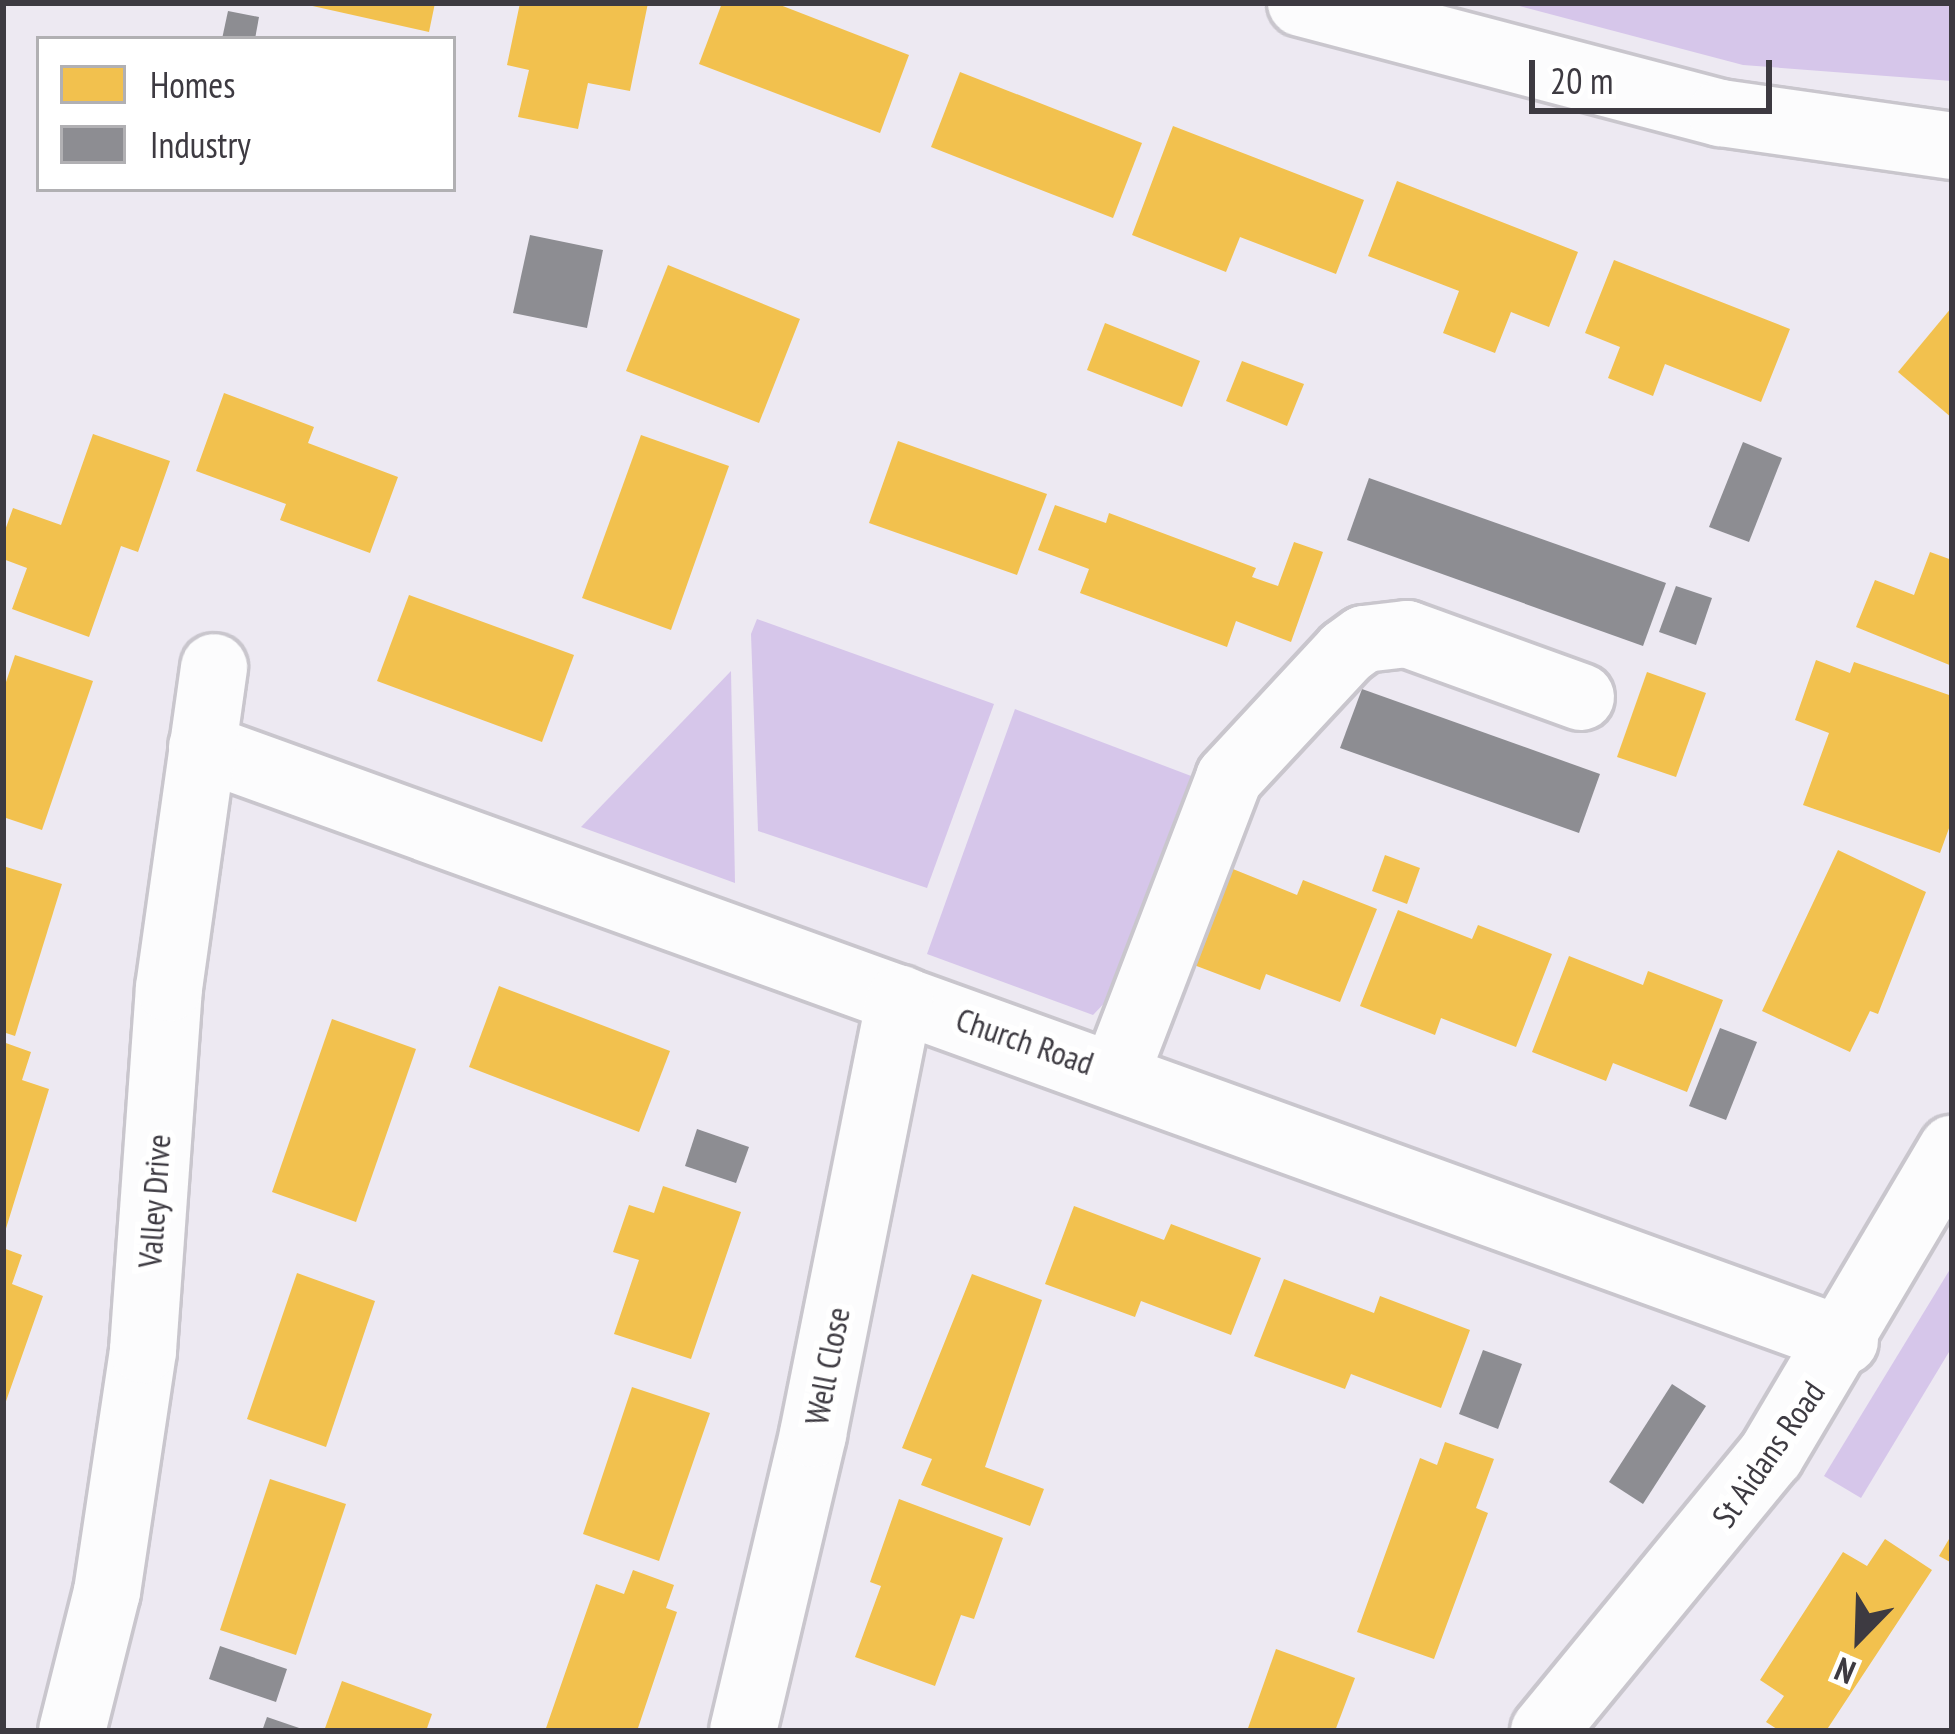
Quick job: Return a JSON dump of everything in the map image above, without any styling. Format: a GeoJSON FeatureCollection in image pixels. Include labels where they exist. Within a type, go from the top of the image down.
{"type":"FeatureCollection","features":[{"type":"Feature","properties":{"kind":"street"},"geometry":{"type":"LineString","coordinates":[[1301,3],[1720,113],[1952,146]]}},
{"type":"Feature","properties":{"kind":"street"},"geometry":{"type":"LineString","coordinates":[[1116,1073],[1229,778],[1346,652],[1364,639],[1407,634],[1581,697]]}},
{"type":"Feature","properties":{"kind":"street","name":"Valley Drive"},"geometry":{"type":"LineString","coordinates":[[72,1731],[107,1592],[143,1350],[169,988],[214,667]]}},
{"type":"Feature","properties":{"kind":"street","name":"Church Road"},"geometry":{"type":"LineString","coordinates":[[202,747],[1116,1073],[1845,1341]]}},
{"type":"Feature","properties":{"kind":"street","name":"Well Close"},"geometry":{"type":"LineString","coordinates":[[742,1731],[813,1434],[900,999]]}},
{"type":"Feature","properties":{"kind":"street","name":"St Aidans Road"},"geometry":{"type":"LineString","coordinates":[[1544,1731],[1708,1538],[1845,1341],[1952,1149]]}},
{"type":"Feature","properties":{"kind":"shaded area"},"geometry":{"type":"Polygon","coordinates":[[[1508,3],[1952,3],[1952,81],[1743,65],[1508,3]]]}},
{"type":"Feature","properties":{"kind":"shaded area"},"geometry":{"type":"Polygon","coordinates":[[[757,619],[994,704],[927,888],[758,831],[751,634],[757,619]]]}},
{"type":"Feature","properties":{"kind":"shaded area"},"geometry":{"type":"Polygon","coordinates":[[[731,671],[735,883],[581,827],[731,671]]]}},
{"type":"Feature","properties":{"kind":"shaded area"},"geometry":{"type":"Polygon","coordinates":[[[1015,709],[1199,779],[1134,972],[1093,1015],[927,954],[1015,709]]]}},
{"type":"Feature","properties":{"kind":"shaded area"},"geometry":{"type":"Polygon","coordinates":[[[1952,1266],[1952,1347],[1861,1498],[1824,1476],[1952,1266]]]}},
{"type":"Feature","properties":{"kind":"building: Homes"},"geometry":{"type":"Polygon","coordinates":[[[299,3],[435,3],[429,32],[299,3]]]}},
{"type":"Feature","properties":{"kind":"building: Homes"},"geometry":{"type":"Polygon","coordinates":[[[520,3],[648,3],[630,91],[588,83],[578,129],[518,117],[529,70],[507,65],[520,3]]]}},
{"type":"Feature","properties":{"kind":"building: Homes"},"geometry":{"type":"Polygon","coordinates":[[[722,3],[775,3],[909,55],[880,133],[699,64],[722,3]]]}},
{"type":"Feature","properties":{"kind":"building: Homes"},"geometry":{"type":"Polygon","coordinates":[[[960,72],[1142,143],[1113,218],[931,147],[960,72]]]}},
{"type":"Feature","properties":{"kind":"building: Homes"},"geometry":{"type":"Polygon","coordinates":[[[1173,126],[1364,200],[1336,274],[1240,237],[1226,272],[1132,235],[1173,126]]]}},
{"type":"Feature","properties":{"kind":"building: Homes"},"geometry":{"type":"Polygon","coordinates":[[[1397,181],[1578,252],[1549,327],[1511,312],[1495,353],[1443,333],[1459,291],[1368,256],[1397,181]]]}},
{"type":"Feature","properties":{"kind":"building: Homes"},"geometry":{"type":"Polygon","coordinates":[[[1614,260],[1790,329],[1761,402],[1665,364],[1653,396],[1608,378],[1620,347],[1585,333],[1614,260]]]}},
{"type":"Feature","properties":{"kind":"building: Homes"},"geometry":{"type":"Polygon","coordinates":[[[668,265],[800,319],[759,423],[626,371],[668,265]]]}},
{"type":"Feature","properties":{"kind":"building: Homes"},"geometry":{"type":"Polygon","coordinates":[[[1952,307],[1952,418],[1898,372],[1952,307]]]}},
{"type":"Feature","properties":{"kind":"building: Homes"},"geometry":{"type":"Polygon","coordinates":[[[1105,323],[1200,361],[1182,407],[1087,370],[1105,323]]]}},
{"type":"Feature","properties":{"kind":"building: Homes"},"geometry":{"type":"Polygon","coordinates":[[[1242,361],[1304,384],[1287,426],[1226,401],[1242,361]]]}},
{"type":"Feature","properties":{"kind":"building: Homes"},"geometry":{"type":"Polygon","coordinates":[[[224,393],[314,427],[308,443],[398,477],[370,553],[280,520],[286,504],[196,471],[224,393]]]}},
{"type":"Feature","properties":{"kind":"building: Homes"},"geometry":{"type":"Polygon","coordinates":[[[93,434],[170,461],[138,552],[121,546],[89,637],[12,609],[27,568],[3,559],[3,536],[13,508],[61,525],[93,434]]]}},
{"type":"Feature","properties":{"kind":"building: Homes"},"geometry":{"type":"Polygon","coordinates":[[[641,435],[729,466],[671,630],[582,598],[641,435]]]}},
{"type":"Feature","properties":{"kind":"building: Homes"},"geometry":{"type":"Polygon","coordinates":[[[898,441],[1047,494],[1017,575],[869,523],[898,441]]]}},
{"type":"Feature","properties":{"kind":"building: Homes"},"geometry":{"type":"Polygon","coordinates":[[[1055,505],[1106,523],[1109,513],[1256,568],[1252,577],[1278,586],[1294,542],[1323,552],[1291,642],[1236,621],[1227,647],[1080,593],[1089,569],[1038,550],[1055,505]]]}},
{"type":"Feature","properties":{"kind":"building: Homes"},"geometry":{"type":"Polygon","coordinates":[[[1930,552],[1952,560],[1952,666],[1856,627],[1875,580],[1914,595],[1930,552]]]}},
{"type":"Feature","properties":{"kind":"building: Homes"},"geometry":{"type":"Polygon","coordinates":[[[409,595],[574,655],[542,742],[377,681],[409,595]]]}},
{"type":"Feature","properties":{"kind":"building: Homes"},"geometry":{"type":"Polygon","coordinates":[[[15,655],[93,681],[42,830],[3,817],[3,691],[15,655]]]}},
{"type":"Feature","properties":{"kind":"building: Homes"},"geometry":{"type":"Polygon","coordinates":[[[1816,660],[1850,673],[1854,662],[1952,696],[1952,820],[1940,853],[1803,805],[1829,733],[1795,720],[1816,660]]]}},
{"type":"Feature","properties":{"kind":"building: Homes"},"geometry":{"type":"Polygon","coordinates":[[[1647,672],[1706,693],[1676,777],[1617,757],[1647,672]]]}},
{"type":"Feature","properties":{"kind":"building: Homes"},"geometry":{"type":"Polygon","coordinates":[[[1838,850],[1926,892],[1878,1014],[1870,1011],[1850,1052],[1762,1011],[1838,850]]]}},
{"type":"Feature","properties":{"kind":"building: Homes"},"geometry":{"type":"Polygon","coordinates":[[[1385,855],[1420,868],[1407,904],[1372,891],[1385,855]]]}},
{"type":"Feature","properties":{"kind":"building: Homes"},"geometry":{"type":"Polygon","coordinates":[[[1223,865],[1297,895],[1303,880],[1377,909],[1340,1002],[1266,974],[1260,990],[1186,962],[1223,865]]]}},
{"type":"Feature","properties":{"kind":"building: Homes"},"geometry":{"type":"Polygon","coordinates":[[[3,866],[62,884],[15,1036],[3,1032],[3,866]]]}},
{"type":"Feature","properties":{"kind":"building: Homes"},"geometry":{"type":"Polygon","coordinates":[[[1398,910],[1472,939],[1478,925],[1552,954],[1516,1047],[1441,1018],[1435,1035],[1360,1006],[1398,910]]]}},
{"type":"Feature","properties":{"kind":"building: Homes"},"geometry":{"type":"Polygon","coordinates":[[[1569,956],[1643,985],[1648,971],[1723,1000],[1687,1092],[1613,1063],[1606,1081],[1532,1052],[1569,956]]]}},
{"type":"Feature","properties":{"kind":"building: Homes"},"geometry":{"type":"Polygon","coordinates":[[[499,986],[670,1051],[639,1132],[469,1067],[499,986]]]}},
{"type":"Feature","properties":{"kind":"building: Homes"},"geometry":{"type":"Polygon","coordinates":[[[332,1019],[416,1049],[356,1222],[272,1192],[332,1019]]]}},
{"type":"Feature","properties":{"kind":"building: Homes"},"geometry":{"type":"Polygon","coordinates":[[[3,1042],[31,1052],[22,1080],[49,1089],[4,1235],[3,1042]]]}},
{"type":"Feature","properties":{"kind":"building: Homes"},"geometry":{"type":"Polygon","coordinates":[[[663,1186],[741,1212],[691,1359],[614,1334],[639,1260],[613,1252],[629,1205],[654,1213],[663,1186]]]}},
{"type":"Feature","properties":{"kind":"building: Homes"},"geometry":{"type":"Polygon","coordinates":[[[1074,1206],[1164,1240],[1171,1224],[1261,1258],[1231,1335],[1141,1301],[1135,1317],[1045,1284],[1074,1206]]]}},
{"type":"Feature","properties":{"kind":"building: Homes"},"geometry":{"type":"Polygon","coordinates":[[[3,1248],[22,1255],[12,1284],[43,1296],[4,1407],[3,1248]]]}},
{"type":"Feature","properties":{"kind":"building: Homes"},"geometry":{"type":"Polygon","coordinates":[[[297,1273],[375,1301],[326,1447],[247,1419],[297,1273]]]}},
{"type":"Feature","properties":{"kind":"building: Homes"},"geometry":{"type":"Polygon","coordinates":[[[972,1274],[1042,1300],[985,1467],[1044,1489],[1030,1526],[921,1485],[932,1459],[902,1448],[972,1274]]]}},
{"type":"Feature","properties":{"kind":"building: Homes"},"geometry":{"type":"Polygon","coordinates":[[[1284,1279],[1374,1313],[1380,1296],[1470,1330],[1441,1408],[1351,1374],[1345,1389],[1254,1356],[1284,1279]]]}},
{"type":"Feature","properties":{"kind":"building: Homes"},"geometry":{"type":"Polygon","coordinates":[[[632,1387],[710,1413],[659,1561],[583,1534],[632,1387]]]}},
{"type":"Feature","properties":{"kind":"building: Homes"},"geometry":{"type":"Polygon","coordinates":[[[1445,1442],[1494,1459],[1476,1508],[1488,1513],[1434,1659],[1357,1632],[1420,1458],[1437,1465],[1445,1442]]]}},
{"type":"Feature","properties":{"kind":"building: Homes"},"geometry":{"type":"Polygon","coordinates":[[[270,1479],[346,1504],[296,1655],[220,1630],[270,1479]]]}},
{"type":"Feature","properties":{"kind":"building: Homes"},"geometry":{"type":"Polygon","coordinates":[[[899,1499],[1003,1538],[974,1619],[961,1615],[935,1686],[855,1657],[881,1586],[870,1582],[899,1499]]]}},
{"type":"Feature","properties":{"kind":"building: Homes"},"geometry":{"type":"Polygon","coordinates":[[[1952,1534],[1952,1563],[1939,1556],[1952,1534]]]}},
{"type":"Feature","properties":{"kind":"building: Homes"},"geometry":{"type":"Polygon","coordinates":[[[1885,1539],[1932,1570],[1826,1731],[1780,1731],[1766,1722],[1784,1696],[1760,1680],[1843,1552],[1867,1566],[1885,1539]]]}},
{"type":"Feature","properties":{"kind":"building: Homes"},"geometry":{"type":"Polygon","coordinates":[[[633,1570],[674,1585],[666,1608],[677,1612],[637,1731],[545,1731],[596,1584],[624,1594],[633,1570]]]}},
{"type":"Feature","properties":{"kind":"building: Homes"},"geometry":{"type":"Polygon","coordinates":[[[1276,1649],[1355,1678],[1335,1731],[1247,1731],[1276,1649]]]}},
{"type":"Feature","properties":{"kind":"building: Homes"},"geometry":{"type":"Polygon","coordinates":[[[342,1681],[432,1714],[426,1731],[324,1731],[342,1681]]]}},
{"type":"Feature","properties":{"kind":"building: Industry"},"geometry":{"type":"Polygon","coordinates":[[[228,11],[259,17],[256,36],[223,36],[228,11]]]}},
{"type":"Feature","properties":{"kind":"building: Industry"},"geometry":{"type":"Polygon","coordinates":[[[530,235],[603,250],[587,328],[513,313],[530,235]]]}},
{"type":"Feature","properties":{"kind":"building: Industry"},"geometry":{"type":"Polygon","coordinates":[[[1743,442],[1782,458],[1749,542],[1709,527],[1743,442]]]}},
{"type":"Feature","properties":{"kind":"building: Industry"},"geometry":{"type":"Polygon","coordinates":[[[1369,478],[1666,583],[1643,646],[1347,540],[1369,478]]]}},
{"type":"Feature","properties":{"kind":"building: Industry"},"geometry":{"type":"Polygon","coordinates":[[[1676,586],[1712,598],[1696,645],[1659,632],[1676,586]]]}},
{"type":"Feature","properties":{"kind":"building: Industry"},"geometry":{"type":"Polygon","coordinates":[[[1362,689],[1600,774],[1579,833],[1340,748],[1362,689]]]}},
{"type":"Feature","properties":{"kind":"building: Industry"},"geometry":{"type":"Polygon","coordinates":[[[1720,1028],[1757,1042],[1726,1120],[1689,1106],[1720,1028]]]}},
{"type":"Feature","properties":{"kind":"building: Industry"},"geometry":{"type":"Polygon","coordinates":[[[697,1129],[749,1147],[736,1183],[685,1166],[697,1129]]]}},
{"type":"Feature","properties":{"kind":"building: Industry"},"geometry":{"type":"Polygon","coordinates":[[[1483,1350],[1522,1364],[1498,1429],[1459,1414],[1483,1350]]]}},
{"type":"Feature","properties":{"kind":"building: Industry"},"geometry":{"type":"Polygon","coordinates":[[[1672,1384],[1706,1406],[1643,1504],[1609,1482],[1672,1384]]]}},
{"type":"Feature","properties":{"kind":"building: Industry"},"geometry":{"type":"Polygon","coordinates":[[[220,1646],[287,1669],[276,1702],[209,1679],[220,1646]]]}},
{"type":"Feature","properties":{"kind":"building: Industry"},"geometry":{"type":"Polygon","coordinates":[[[267,1717],[305,1730],[305,1731],[262,1731],[267,1717]]]}}]}
